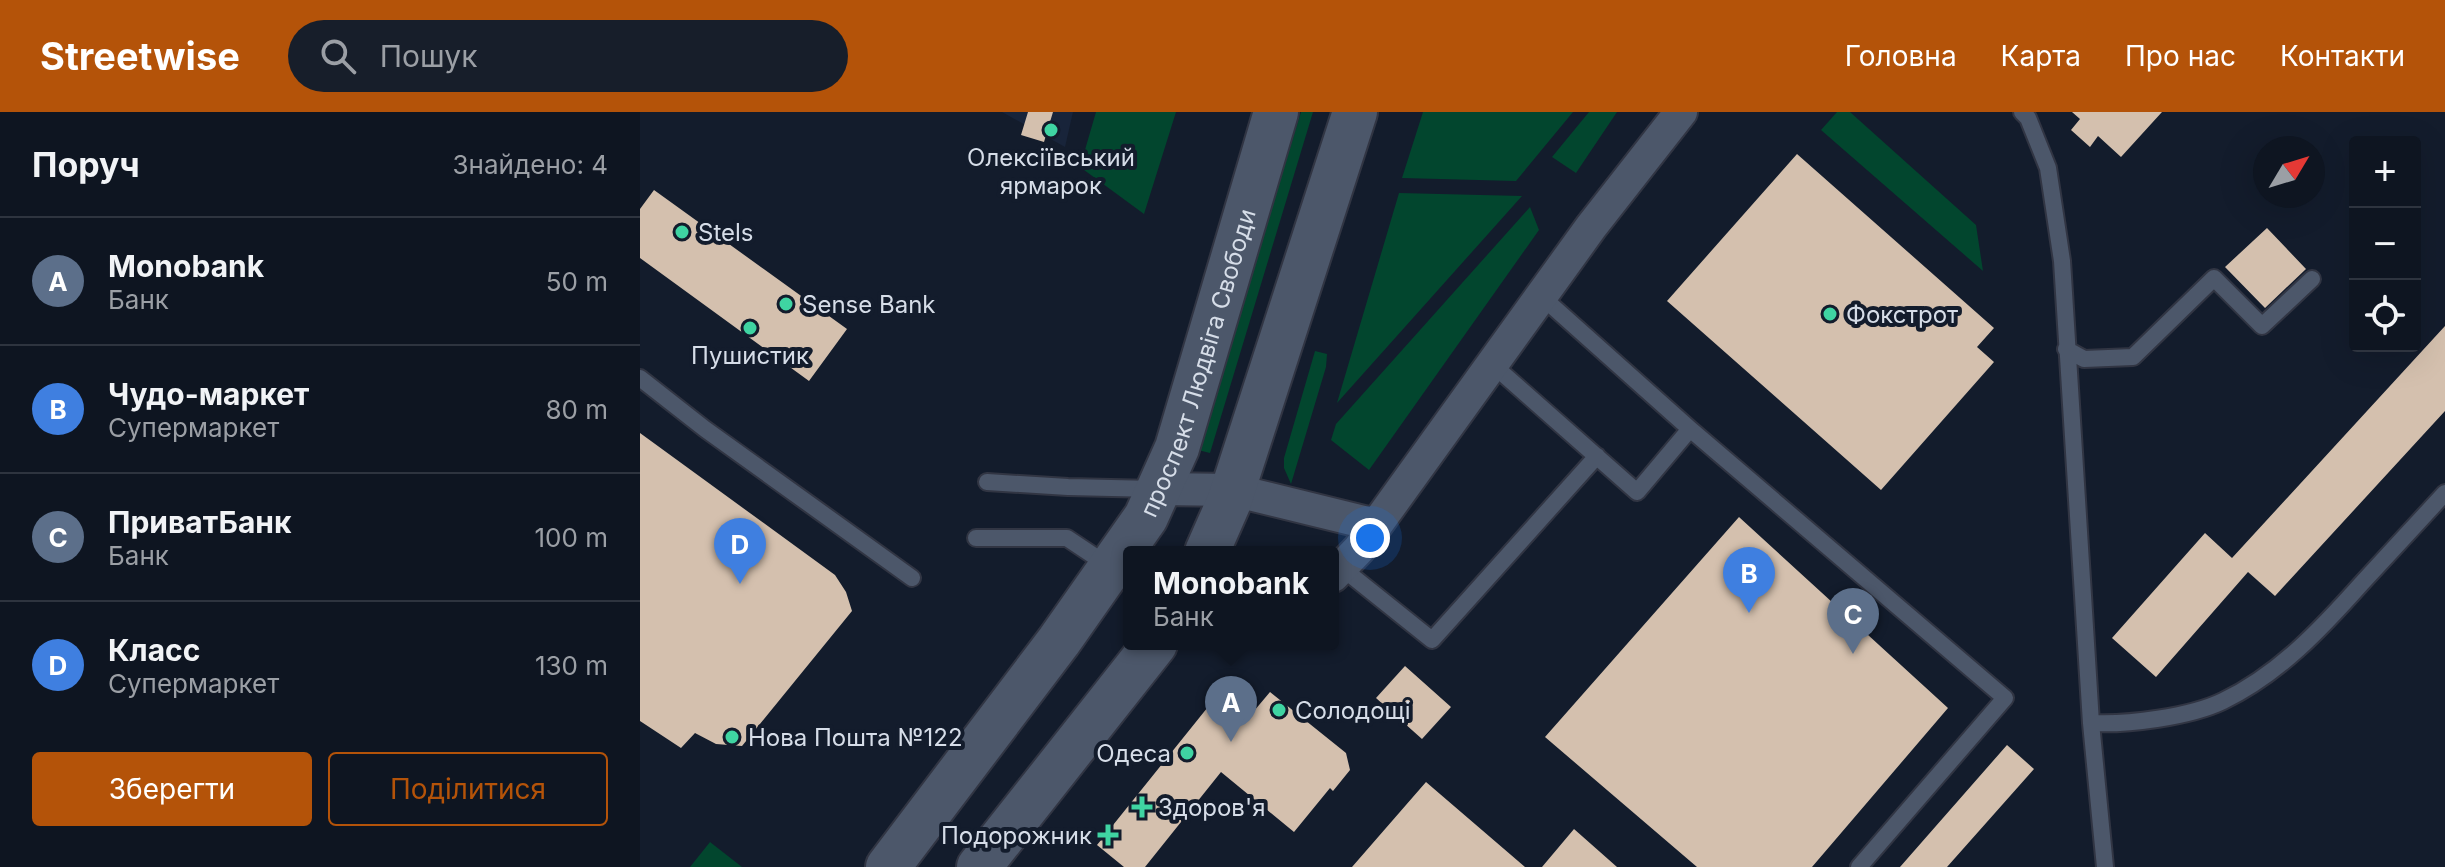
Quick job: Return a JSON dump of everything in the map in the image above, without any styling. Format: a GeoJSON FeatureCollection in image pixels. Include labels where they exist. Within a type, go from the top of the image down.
{"type":"FeatureCollection","features":[{"type":"Feature","properties":{"kind":"main road","name":"проспект Людвіга Свободи"},"geometry":{"type":"LineString","coordinates":[[1132,546],[1177,448],[1276,112]]}},
{"type":"Feature","properties":{"kind":"main road"},"geometry":{"type":"LineString","coordinates":[[1210,546],[1233,490],[1355,112]]}},
{"type":"Feature","properties":{"kind":"main road","name":"проспект Людвіга Свободи"},"geometry":{"type":"LineString","coordinates":[[902,862],[1120,570]]}},
{"type":"Feature","properties":{"kind":"main road"},"geometry":{"type":"LineString","coordinates":[[979,867],[1150,650]]}},
{"type":"Feature","properties":{"kind":"street"},"geometry":{"type":"LineString","coordinates":[[1339,570],[1376,525],[1591,227],[1681,112]]}},
{"type":"Feature","properties":{"kind":"street"},"geometry":{"type":"LineString","coordinates":[[1160,489],[1233,490],[1376,525]]}},
{"type":"Feature","properties":{"kind":"lane"},"geometry":{"type":"LineString","coordinates":[[2028,114],[2048,168],[2062,261],[2091,723],[2105,867]]}},
{"type":"Feature","properties":{"kind":"lane"},"geometry":{"type":"LineString","coordinates":[[2066,349],[2084,359],[2133,357],[2214,278],[2262,326],[2312,279]]}},
{"type":"Feature","properties":{"kind":"lane"},"geometry":{"type":"LineString","coordinates":[[1541,296],[1690,429],[2005,698],[1859,867]]}},
{"type":"Feature","properties":{"kind":"lane"},"geometry":{"type":"LineString","coordinates":[[1492,364],[1637,492],[1690,429]]}},
{"type":"Feature","properties":{"kind":"lane"},"geometry":{"type":"LineString","coordinates":[[640,378],[705,429],[912,578]]}},
{"type":"Feature","properties":{"kind":"lane"},"geometry":{"type":"LineString","coordinates":[[1339,573],[1432,640],[1597,456]]}},
{"type":"Feature","properties":{"kind":"lane"},"geometry":{"type":"LineString","coordinates":[[987,482],[1160,489]]}},
{"type":"Feature","properties":{"kind":"lane"},"geometry":{"type":"LineString","coordinates":[[2091,723],[2108,724],[2191,712],[2243,690],[2305,644],[2445,493]]}},
{"type":"Feature","properties":{"kind":"lane"},"geometry":{"type":"LineString","coordinates":[[976,538],[1067,538],[1120,570]]}},
{"type":"Feature","properties":{"kind":"shaded area","name":"Олексіївський ярмарок"},"geometry":{"type":"Polygon","coordinates":[[[1002,112],[1073,112],[1065,147],[1002,112]]]}},
{"type":"Feature","properties":{"kind":"green space"},"geometry":{"type":"Polygon","coordinates":[[[1096,112],[1176,112],[1144,214],[1080,167],[1096,112]]]}},
{"type":"Feature","properties":{"kind":"green space"},"geometry":{"type":"Polygon","coordinates":[[[1301,112],[1313,112],[1210,453],[1198,450],[1301,112]]]}},
{"type":"Feature","properties":{"kind":"green space"},"geometry":{"type":"Polygon","coordinates":[[[1423,112],[1573,112],[1516,181],[1402,178],[1423,112]]]}},
{"type":"Feature","properties":{"kind":"green space"},"geometry":{"type":"Polygon","coordinates":[[[1589,112],[1617,112],[1576,173],[1552,157],[1589,112]]]}},
{"type":"Feature","properties":{"kind":"green space"},"geometry":{"type":"Polygon","coordinates":[[[1837,112],[1850,112],[1976,225],[1983,271],[1821,130],[1837,112]]]}},
{"type":"Feature","properties":{"kind":"green space"},"geometry":{"type":"Polygon","coordinates":[[[1399,193],[1522,196],[1337,403],[1399,193]]]}},
{"type":"Feature","properties":{"kind":"green space"},"geometry":{"type":"Polygon","coordinates":[[[1530,207],[1539,230],[1369,470],[1331,440],[1336,424],[1530,207]]]}},
{"type":"Feature","properties":{"kind":"green space"},"geometry":{"type":"Polygon","coordinates":[[[1315,351],[1327,354],[1326,367],[1291,484],[1284,468],[1284,458],[1315,351]]]}},
{"type":"Feature","properties":{"kind":"green space"},"geometry":{"type":"Polygon","coordinates":[[[710,842],[742,867],[690,867],[710,842]]]}},
{"type":"Feature","properties":{"kind":"building"},"geometry":{"type":"Polygon","coordinates":[[[1028,112],[1053,112],[1044,142],[1021,135],[1028,112]]]}},
{"type":"Feature","properties":{"kind":"building"},"geometry":{"type":"Polygon","coordinates":[[[2072,112],[2162,112],[2121,157],[2098,136],[2090,147],[2071,130],[2080,119],[2072,112]]]}},
{"type":"Feature","properties":{"kind":"building","name":"Фокстрот"},"geometry":{"type":"Polygon","coordinates":[[[1797,154],[1994,328],[1977,347],[1994,362],[1881,490],[1667,301],[1797,154]]]}},
{"type":"Feature","properties":{"kind":"building"},"geometry":{"type":"Polygon","coordinates":[[[654,190],[847,329],[809,381],[640,258],[640,209],[654,190]]]}},
{"type":"Feature","properties":{"kind":"building"},"geometry":{"type":"Polygon","coordinates":[[[2267,228],[2306,269],[2265,308],[2225,267],[2267,228]]]}},
{"type":"Feature","properties":{"kind":"building"},"geometry":{"type":"Polygon","coordinates":[[[2445,326],[2445,411],[2275,596],[2248,572],[2156,677],[2112,638],[2205,533],[2232,558],[2445,326]]]}},
{"type":"Feature","properties":{"kind":"building"},"geometry":{"type":"Polygon","coordinates":[[[640,433],[835,575],[846,592],[852,611],[742,746],[716,744],[695,733],[681,748],[640,721],[640,433]]]}},
{"type":"Feature","properties":{"kind":"building"},"geometry":{"type":"Polygon","coordinates":[[[1739,517],[1948,708],[1812,867],[1697,867],[1545,737],[1739,517]]]}},
{"type":"Feature","properties":{"kind":"building"},"geometry":{"type":"Polygon","coordinates":[[[1405,666],[1451,707],[1422,739],[1376,698],[1405,666]]]}},
{"type":"Feature","properties":{"kind":"building"},"geometry":{"type":"Polygon","coordinates":[[[1224,687],[1254,711],[1270,692],[1346,753],[1350,770],[1333,791],[1330,788],[1294,832],[1221,772],[1145,867],[1124,867],[1097,845],[1224,687]]]}},
{"type":"Feature","properties":{"kind":"building"},"geometry":{"type":"Polygon","coordinates":[[[2007,745],[2034,769],[1947,867],[1900,867],[2007,745]]]}},
{"type":"Feature","properties":{"kind":"building"},"geometry":{"type":"Polygon","coordinates":[[[1426,782],[1525,867],[1352,867],[1426,782]]]}},
{"type":"Feature","properties":{"kind":"building"},"geometry":{"type":"Polygon","coordinates":[[[1574,829],[1617,867],[1542,867],[1574,829]]]}},
{"type":"Feature","properties":{"kind":"place","name":"Олексіївський ярмарок"},"geometry":{"type":"Point","coordinates":[1051,130]}},
{"type":"Feature","properties":{"kind":"place","name":"Stels"},"geometry":{"type":"Point","coordinates":[682,232]}},
{"type":"Feature","properties":{"kind":"place","name":"Sense Bank"},"geometry":{"type":"Point","coordinates":[786,304]}},
{"type":"Feature","properties":{"kind":"place","name":"Фокстрот"},"geometry":{"type":"Point","coordinates":[1830,314]}},
{"type":"Feature","properties":{"kind":"place","name":"Пушистик"},"geometry":{"type":"Point","coordinates":[750,328]}},
{"type":"Feature","properties":{"kind":"place","name":"Класс"},"geometry":{"type":"Point","coordinates":[740,584]}},
{"type":"Feature","properties":{"kind":"place","name":"Чудо-маркет"},"geometry":{"type":"Point","coordinates":[1749,613]}},
{"type":"Feature","properties":{"kind":"place","name":"ПриватБанк"},"geometry":{"type":"Point","coordinates":[1853,654]}},
{"type":"Feature","properties":{"kind":"place","name":"Солодощі"},"geometry":{"type":"Point","coordinates":[1279,710]}},
{"type":"Feature","properties":{"kind":"place","name":"Нова Пошта №122"},"geometry":{"type":"Point","coordinates":[732,737]}},
{"type":"Feature","properties":{"kind":"place","name":"Monobank"},"geometry":{"type":"Point","coordinates":[1231,742]}},
{"type":"Feature","properties":{"kind":"place","name":"Одеса"},"geometry":{"type":"Point","coordinates":[1187,753]}},
{"type":"Feature","properties":{"kind":"place","name":"Здоров'я"},"geometry":{"type":"Point","coordinates":[1142,807]}},
{"type":"Feature","properties":{"kind":"place","name":"Подорожник"},"geometry":{"type":"Point","coordinates":[1108,835]}}]}
